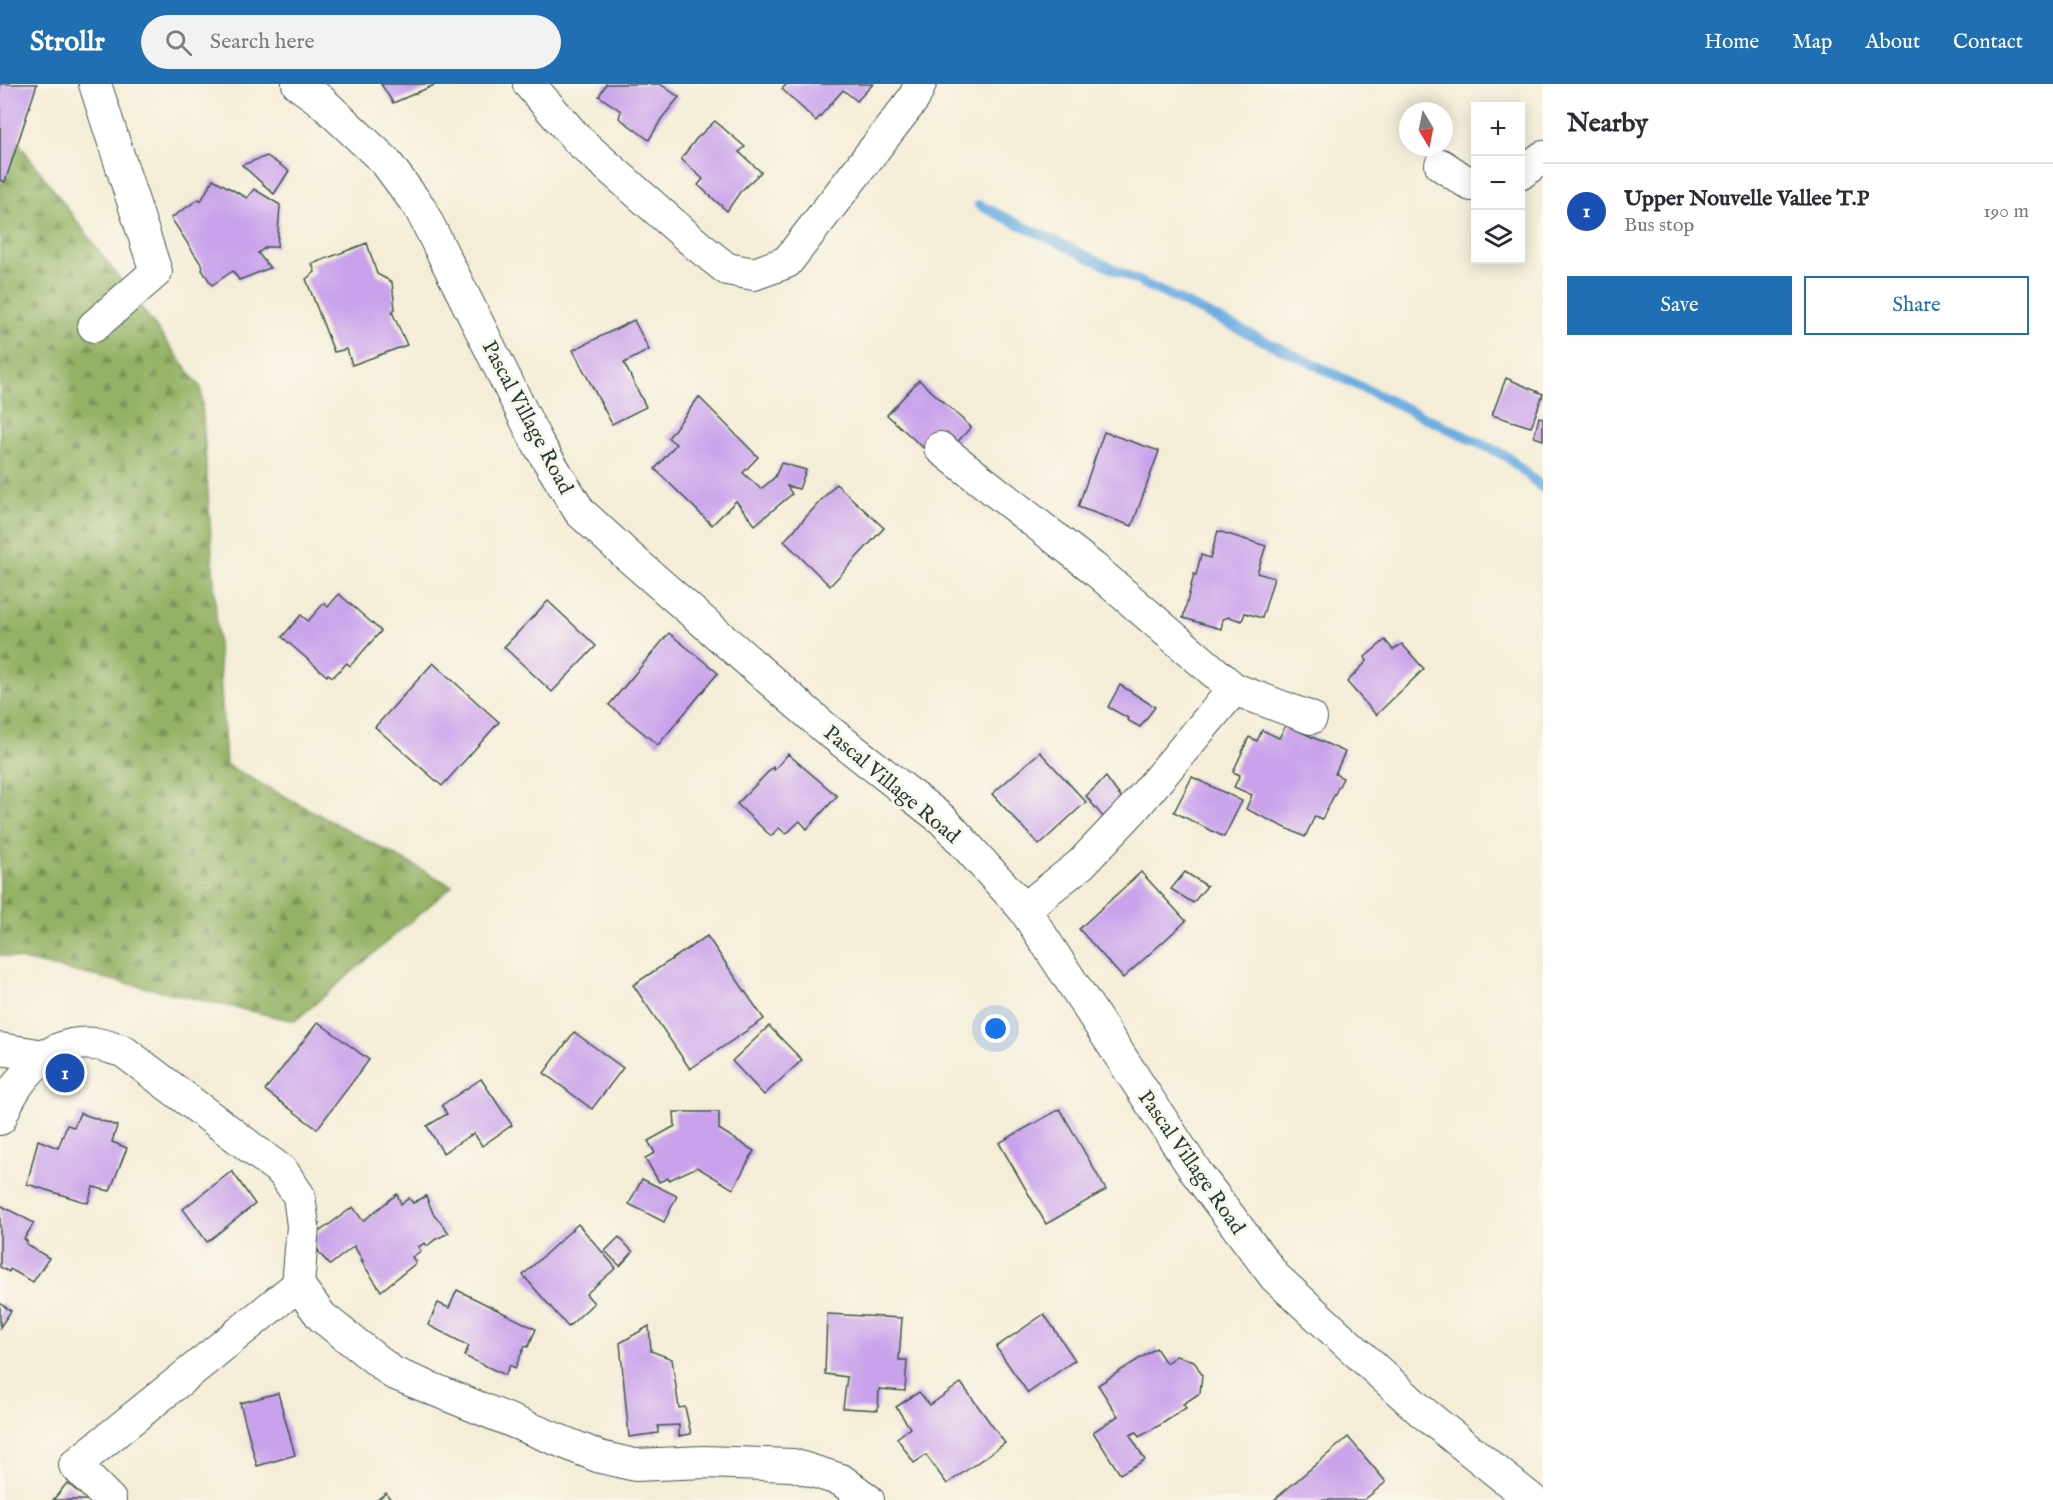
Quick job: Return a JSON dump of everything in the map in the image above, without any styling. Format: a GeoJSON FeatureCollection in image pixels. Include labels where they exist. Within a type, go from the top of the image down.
{"type":"FeatureCollection","features":[{"type":"Feature","properties":{"kind":"street"},"geometry":{"type":"LineString","coordinates":[[94,84],[156,272],[94,326]]}},
{"type":"Feature","properties":{"kind":"street","name":"Pascal Village Road"},"geometry":{"type":"LineString","coordinates":[[298,84],[320,100],[385,161],[420,208],[537,442],[580,512],[825,728],[943,820],[1024,909],[1196,1172],[1275,1277],[1420,1410],[1532,1500]]}},
{"type":"Feature","properties":{"kind":"street"},"geometry":{"type":"LineString","coordinates":[[529,84],[578,140],[698,246],[728,269],[754,274],[787,262],[914,98],[920,84]]}},
{"type":"Feature","properties":{"kind":"street"},"geometry":{"type":"LineString","coordinates":[[1525,171],[1543,157]]}},
{"type":"Feature","properties":{"kind":"street"},"geometry":{"type":"LineString","coordinates":[[1441,165],[1471,185]]}},
{"type":"Feature","properties":{"kind":"street"},"geometry":{"type":"LineString","coordinates":[[940,448],[1092,567],[1234,689],[1311,718]]}},
{"type":"Feature","properties":{"kind":"street"},"geometry":{"type":"LineString","coordinates":[[1024,909],[1089,856],[1133,809],[1234,689]]}},
{"type":"Feature","properties":{"kind":"street"},"geometry":{"type":"LineString","coordinates":[[0,1119],[25,1073],[44,1056],[69,1046],[95,1044],[123,1051],[283,1172],[298,1196],[303,1226],[298,1286],[322,1317],[393,1373],[600,1457],[635,1465],[704,1462],[793,1465],[842,1480],[868,1500]]}},
{"type":"Feature","properties":{"kind":"street"},"geometry":{"type":"LineString","coordinates":[[0,1049],[44,1056]]}},
{"type":"Feature","properties":{"kind":"street"},"geometry":{"type":"LineString","coordinates":[[110,1500],[75,1465],[298,1286]]}},
{"type":"Feature","properties":{"kind":"green space"},"geometry":{"type":"Polygon","coordinates":[[[0,118],[201,388],[226,765],[452,886],[295,1021],[0,955],[0,118]]]}},
{"type":"Feature","properties":{"kind":"building"},"geometry":{"type":"Polygon","coordinates":[[[0,84],[37,84],[5,182],[0,180],[0,84]]]}},
{"type":"Feature","properties":{"kind":"building"},"geometry":{"type":"Polygon","coordinates":[[[381,84],[437,84],[393,103],[381,84]]]}},
{"type":"Feature","properties":{"kind":"building"},"geometry":{"type":"Polygon","coordinates":[[[606,84],[660,84],[679,97],[662,118],[649,140],[619,118],[621,111],[599,96],[606,84]]]}},
{"type":"Feature","properties":{"kind":"building"},"geometry":{"type":"Polygon","coordinates":[[[787,84],[873,84],[857,101],[843,90],[816,121],[782,89],[787,84]]]}},
{"type":"Feature","properties":{"kind":"building"},"geometry":{"type":"Polygon","coordinates":[[[715,121],[745,147],[739,152],[761,172],[740,192],[727,211],[698,185],[703,179],[681,159],[696,139],[715,121]]]}},
{"type":"Feature","properties":{"kind":"building"},"geometry":{"type":"Polygon","coordinates":[[[267,156],[289,171],[274,194],[242,165],[267,156]]]}},
{"type":"Feature","properties":{"kind":"building"},"geometry":{"type":"Polygon","coordinates":[[[213,179],[247,198],[254,189],[280,205],[277,247],[266,247],[258,253],[270,268],[239,280],[233,271],[212,285],[171,218],[199,199],[201,201],[213,179]]]}},
{"type":"Feature","properties":{"kind":"building"},"geometry":{"type":"Polygon","coordinates":[[[367,243],[377,274],[392,282],[395,309],[392,312],[407,345],[352,365],[347,349],[334,352],[306,279],[315,272],[312,264],[367,243]]]}},
{"type":"Feature","properties":{"kind":"building"},"geometry":{"type":"Polygon","coordinates":[[[634,320],[649,350],[624,363],[646,407],[612,424],[573,350],[634,320]]]}},
{"type":"Feature","properties":{"kind":"building"},"geometry":{"type":"Polygon","coordinates":[[[1506,378],[1543,394],[1531,427],[1492,415],[1506,378]]]}},
{"type":"Feature","properties":{"kind":"building"},"geometry":{"type":"Polygon","coordinates":[[[919,380],[971,427],[939,462],[887,415],[919,380]]]}},
{"type":"Feature","properties":{"kind":"building"},"geometry":{"type":"Polygon","coordinates":[[[699,397],[758,457],[743,473],[761,489],[775,477],[781,463],[806,470],[799,489],[787,486],[792,494],[755,525],[736,501],[712,525],[655,469],[676,444],[668,438],[699,397]]]}},
{"type":"Feature","properties":{"kind":"building"},"geometry":{"type":"Polygon","coordinates":[[[1539,417],[1543,418],[1543,440],[1534,437],[1539,417]]]}},
{"type":"Feature","properties":{"kind":"building"},"geometry":{"type":"Polygon","coordinates":[[[1104,432],[1159,451],[1132,526],[1078,507],[1104,432]]]}},
{"type":"Feature","properties":{"kind":"building"},"geometry":{"type":"Polygon","coordinates":[[[836,484],[884,528],[830,586],[784,541],[836,484]]]}},
{"type":"Feature","properties":{"kind":"building"},"geometry":{"type":"Polygon","coordinates":[[[1218,531],[1266,546],[1257,573],[1274,578],[1262,618],[1245,613],[1242,621],[1229,617],[1223,619],[1221,629],[1183,618],[1201,555],[1210,558],[1218,531]]]}},
{"type":"Feature","properties":{"kind":"building"},"geometry":{"type":"Polygon","coordinates":[[[339,594],[381,631],[350,666],[347,663],[333,677],[328,674],[327,676],[282,637],[301,615],[308,621],[324,603],[328,607],[339,594]]]}},
{"type":"Feature","properties":{"kind":"building"},"geometry":{"type":"Polygon","coordinates":[[[548,601],[596,646],[552,692],[504,647],[548,601]]]}},
{"type":"Feature","properties":{"kind":"building"},"geometry":{"type":"Polygon","coordinates":[[[669,633],[718,673],[658,745],[609,705],[669,633]]]}},
{"type":"Feature","properties":{"kind":"building"},"geometry":{"type":"Polygon","coordinates":[[[1385,640],[1393,650],[1402,644],[1424,669],[1376,715],[1347,682],[1367,661],[1365,657],[1385,640]]]}},
{"type":"Feature","properties":{"kind":"building"},"geometry":{"type":"Polygon","coordinates":[[[433,663],[499,722],[442,786],[375,727],[433,663]]]}},
{"type":"Feature","properties":{"kind":"building"},"geometry":{"type":"Polygon","coordinates":[[[1120,685],[1155,707],[1140,727],[1108,707],[1120,685]]]}},
{"type":"Feature","properties":{"kind":"building"},"geometry":{"type":"Polygon","coordinates":[[[1286,725],[1345,752],[1335,774],[1343,778],[1322,819],[1315,816],[1305,837],[1246,809],[1252,795],[1234,787],[1240,775],[1233,772],[1249,737],[1257,741],[1262,730],[1279,738],[1286,725]]]}},
{"type":"Feature","properties":{"kind":"building"},"geometry":{"type":"Polygon","coordinates":[[[1040,752],[1086,802],[1039,845],[992,794],[1040,752]]]}},
{"type":"Feature","properties":{"kind":"building"},"geometry":{"type":"Polygon","coordinates":[[[788,754],[837,796],[807,829],[800,821],[786,834],[779,828],[771,836],[737,804],[788,754]]]}},
{"type":"Feature","properties":{"kind":"building"},"geometry":{"type":"Polygon","coordinates":[[[1106,777],[1122,799],[1103,817],[1086,796],[1106,777]]]}},
{"type":"Feature","properties":{"kind":"building"},"geometry":{"type":"Polygon","coordinates":[[[1192,777],[1242,801],[1224,837],[1174,812],[1192,777]]]}},
{"type":"Feature","properties":{"kind":"building"},"geometry":{"type":"Polygon","coordinates":[[[1141,872],[1186,921],[1123,978],[1079,929],[1141,872]]]}},
{"type":"Feature","properties":{"kind":"building"},"geometry":{"type":"Polygon","coordinates":[[[1185,872],[1207,886],[1193,903],[1171,889],[1185,872]]]}},
{"type":"Feature","properties":{"kind":"building"},"geometry":{"type":"Polygon","coordinates":[[[707,936],[764,1019],[690,1069],[633,985],[707,936]]]}},
{"type":"Feature","properties":{"kind":"building"},"geometry":{"type":"Polygon","coordinates":[[[318,1022],[369,1060],[317,1129],[265,1090],[318,1022]]]}},
{"type":"Feature","properties":{"kind":"building"},"geometry":{"type":"Polygon","coordinates":[[[769,1026],[802,1060],[764,1095],[732,1061],[769,1026]]]}},
{"type":"Feature","properties":{"kind":"building"},"geometry":{"type":"Polygon","coordinates":[[[574,1032],[623,1068],[592,1109],[544,1073],[574,1032]]]}},
{"type":"Feature","properties":{"kind":"building"},"geometry":{"type":"Polygon","coordinates":[[[481,1079],[512,1125],[482,1146],[474,1133],[443,1153],[427,1126],[447,1114],[442,1105],[481,1079]]]}},
{"type":"Feature","properties":{"kind":"building"},"geometry":{"type":"Polygon","coordinates":[[[1060,1109],[1106,1190],[1046,1224],[999,1143],[1060,1109]]]}},
{"type":"Feature","properties":{"kind":"building"},"geometry":{"type":"Polygon","coordinates":[[[674,1112],[719,1112],[719,1129],[754,1151],[733,1189],[697,1167],[669,1180],[668,1178],[659,1182],[645,1158],[655,1153],[648,1141],[675,1126],[674,1112]]]}},
{"type":"Feature","properties":{"kind":"building"},"geometry":{"type":"Polygon","coordinates":[[[80,1113],[117,1126],[112,1142],[127,1148],[110,1191],[93,1187],[88,1203],[27,1184],[38,1140],[58,1148],[67,1125],[74,1127],[80,1113]]]}},
{"type":"Feature","properties":{"kind":"building"},"geometry":{"type":"Polygon","coordinates":[[[232,1171],[255,1204],[207,1242],[183,1209],[232,1171]]]}},
{"type":"Feature","properties":{"kind":"building"},"geometry":{"type":"Polygon","coordinates":[[[642,1179],[677,1196],[664,1222],[629,1204],[642,1179]]]}},
{"type":"Feature","properties":{"kind":"building"},"geometry":{"type":"Polygon","coordinates":[[[397,1194],[401,1204],[409,1198],[413,1203],[426,1196],[433,1213],[449,1233],[427,1246],[425,1243],[418,1247],[421,1251],[412,1257],[416,1263],[381,1291],[354,1246],[330,1265],[320,1254],[312,1237],[353,1207],[363,1221],[397,1194]]]}},
{"type":"Feature","properties":{"kind":"building"},"geometry":{"type":"Polygon","coordinates":[[[0,1205],[34,1223],[24,1239],[27,1241],[26,1244],[49,1258],[33,1282],[10,1269],[9,1272],[0,1267],[0,1205]]]}},
{"type":"Feature","properties":{"kind":"building"},"geometry":{"type":"Polygon","coordinates":[[[578,1224],[616,1268],[586,1294],[594,1303],[568,1327],[523,1275],[578,1224]]]}},
{"type":"Feature","properties":{"kind":"building"},"geometry":{"type":"Polygon","coordinates":[[[619,1237],[633,1252],[620,1266],[605,1251],[619,1237]]]}},
{"type":"Feature","properties":{"kind":"building"},"geometry":{"type":"Polygon","coordinates":[[[457,1290],[536,1329],[515,1368],[510,1365],[505,1375],[464,1356],[469,1346],[428,1325],[438,1303],[449,1308],[457,1290]]]}},
{"type":"Feature","properties":{"kind":"building"},"geometry":{"type":"Polygon","coordinates":[[[0,1303],[11,1311],[0,1327],[0,1303]]]}},
{"type":"Feature","properties":{"kind":"building"},"geometry":{"type":"Polygon","coordinates":[[[827,1314],[902,1318],[899,1360],[907,1360],[905,1391],[879,1389],[878,1410],[843,1408],[847,1377],[825,1374],[827,1314]]]}},
{"type":"Feature","properties":{"kind":"building"},"geometry":{"type":"Polygon","coordinates":[[[1044,1314],[1075,1360],[1028,1393],[996,1347],[1044,1314]]]}},
{"type":"Feature","properties":{"kind":"building"},"geometry":{"type":"Polygon","coordinates":[[[649,1326],[651,1351],[672,1359],[679,1408],[685,1407],[691,1434],[679,1436],[679,1425],[658,1426],[658,1433],[629,1437],[620,1343],[649,1326]]]}},
{"type":"Feature","properties":{"kind":"building"},"geometry":{"type":"Polygon","coordinates":[[[1156,1348],[1166,1363],[1176,1356],[1194,1361],[1202,1375],[1200,1393],[1183,1404],[1186,1408],[1160,1425],[1139,1437],[1136,1432],[1130,1435],[1145,1460],[1120,1474],[1093,1432],[1118,1416],[1098,1385],[1156,1348]]]}},
{"type":"Feature","properties":{"kind":"building"},"geometry":{"type":"Polygon","coordinates":[[[961,1383],[1005,1443],[947,1484],[926,1455],[914,1463],[897,1438],[910,1428],[896,1407],[919,1392],[930,1405],[961,1383]]]}},
{"type":"Feature","properties":{"kind":"building"},"geometry":{"type":"Polygon","coordinates":[[[278,1393],[295,1455],[257,1466],[240,1403],[278,1393]]]}},
{"type":"Feature","properties":{"kind":"building"},"geometry":{"type":"Polygon","coordinates":[[[1348,1437],[1386,1482],[1364,1500],[1274,1500],[1348,1437]]]}},
{"type":"Feature","properties":{"kind":"building"},"geometry":{"type":"Polygon","coordinates":[[[67,1483],[88,1500],[53,1500],[67,1483]]]}},
{"type":"Feature","properties":{"kind":"building"},"geometry":{"type":"Polygon","coordinates":[[[386,1493],[391,1500],[377,1500],[386,1493]]]}},
{"type":"Feature","properties":{"kind":"waterway"},"geometry":{"type":"LineString","coordinates":[[979,205],[1506,456],[1543,488]]}},
{"type":"Feature","properties":{"kind":"place","name":"Upper Nouvelle Vallee T.P"},"geometry":{"type":"Point","coordinates":[65,1073]}}]}
